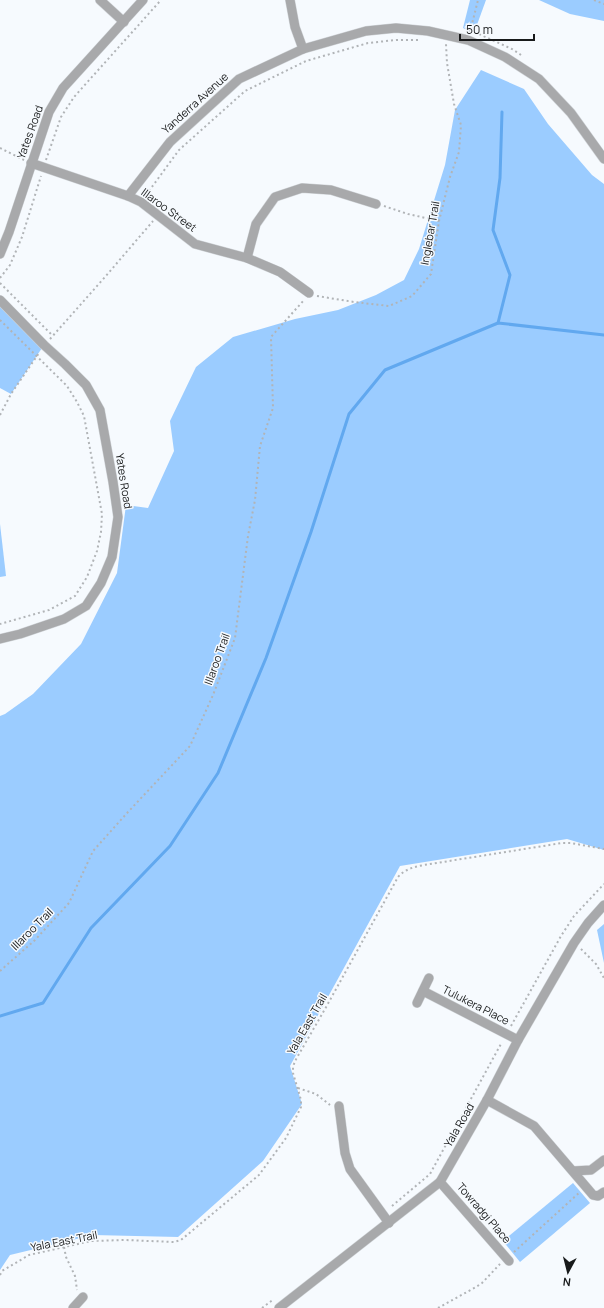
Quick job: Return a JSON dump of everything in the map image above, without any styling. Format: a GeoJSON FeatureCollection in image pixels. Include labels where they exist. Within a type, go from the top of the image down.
{"type":"FeatureCollection","features":[{"type":"Feature","properties":{"kind":"street"},"geometry":{"type":"LineString","coordinates":[[100,0],[124,22]]}},
{"type":"Feature","properties":{"kind":"street","name":"Yates Road"},"geometry":{"type":"LineString","coordinates":[[0,254],[9,232],[49,112],[63,88],[144,0]]}},
{"type":"Feature","properties":{"kind":"street"},"geometry":{"type":"LineString","coordinates":[[290,0],[295,27],[303,49]]}},
{"type":"Feature","properties":{"kind":"street","name":"Yanderra Avenue"},"geometry":{"type":"LineString","coordinates":[[128,196],[170,142],[239,79],[303,49],[366,31],[396,28],[428,31],[468,40],[505,57],[539,79],[571,113],[604,159]]}},
{"type":"Feature","properties":{"kind":"street","name":"Illaroo Street"},"geometry":{"type":"LineString","coordinates":[[31,163],[128,196],[141,202],[195,244],[247,258],[280,272],[309,294]]}},
{"type":"Feature","properties":{"kind":"street"},"geometry":{"type":"LineString","coordinates":[[247,258],[256,224],[275,197],[302,188],[331,190],[376,204]]}},
{"type":"Feature","properties":{"kind":"street","name":"Yates Road"},"geometry":{"type":"LineString","coordinates":[[0,300],[44,346],[86,385],[100,410],[118,517],[112,556],[101,583],[86,606],[64,619],[0,639]]}},
{"type":"Feature","properties":{"kind":"street","name":"Yala Road"},"geometry":{"type":"LineString","coordinates":[[279,1308],[440,1182],[487,1100],[518,1040],[574,943],[588,923],[604,905]]}},
{"type":"Feature","properties":{"kind":"street"},"geometry":{"type":"LineString","coordinates":[[417,1003],[429,978]]}},
{"type":"Feature","properties":{"kind":"street","name":"Tulukera Place"},"geometry":{"type":"LineString","coordinates":[[423,991],[518,1040]]}},
{"type":"Feature","properties":{"kind":"street"},"geometry":{"type":"LineString","coordinates":[[487,1100],[534,1126],[593,1195],[598,1196],[604,1192]]}},
{"type":"Feature","properties":{"kind":"street"},"geometry":{"type":"LineString","coordinates":[[339,1108],[345,1153],[350,1169],[389,1223]]}},
{"type":"Feature","properties":{"kind":"street"},"geometry":{"type":"LineString","coordinates":[[573,1171],[591,1170],[604,1160]]}},
{"type":"Feature","properties":{"kind":"street","name":"Towradgi Place"},"geometry":{"type":"LineString","coordinates":[[440,1182],[508,1259]]}},
{"type":"Feature","properties":{"kind":"path"},"geometry":{"type":"LineString","coordinates":[[0,278],[10,265],[22,237],[61,117],[74,97],[161,0]]}},
{"type":"Feature","properties":{"kind":"path"},"geometry":{"type":"LineString","coordinates":[[468,40],[478,0]]}},
{"type":"Feature","properties":{"kind":"path"},"geometry":{"type":"LineString","coordinates":[[594,0],[604,4]]}},
{"type":"Feature","properties":{"kind":"path"},"geometry":{"type":"LineString","coordinates":[[141,202],[179,150],[245,91],[306,61],[368,43],[396,40],[420,40]]}},
{"type":"Feature","properties":{"kind":"path","name":"Inglebar Trail"},"geometry":{"type":"LineString","coordinates":[[309,294],[335,300],[389,306],[412,296],[431,274],[439,221],[450,177],[459,152],[461,125],[454,104],[445,44],[452,45]]}},
{"type":"Feature","properties":{"kind":"path"},"geometry":{"type":"LineString","coordinates":[[0,148],[31,163]]}},
{"type":"Feature","properties":{"kind":"path"},"geometry":{"type":"LineString","coordinates":[[376,204],[408,214],[439,221]]}},
{"type":"Feature","properties":{"kind":"path"},"geometry":{"type":"LineString","coordinates":[[0,415],[11,394],[44,346],[158,216]]}},
{"type":"Feature","properties":{"kind":"path"},"geometry":{"type":"LineString","coordinates":[[0,283],[53,336]]}},
{"type":"Feature","properties":{"kind":"path","name":"Illaroo Trail"},"geometry":{"type":"LineString","coordinates":[[0,971],[36,940],[69,903],[93,851],[190,746],[213,695],[235,638],[248,536],[255,500],[260,446],[273,408],[271,336],[309,294]]}},
{"type":"Feature","properties":{"kind":"path"},"geometry":{"type":"LineString","coordinates":[[0,320],[67,386],[77,402],[84,416],[102,514],[101,532],[97,551],[87,577],[75,596],[49,610],[0,624]]}},
{"type":"Feature","properties":{"kind":"path","name":"Yala East Trail"},"geometry":{"type":"LineString","coordinates":[[0,1275],[2,1271],[29,1255],[91,1241],[125,1240],[174,1242],[181,1240],[259,1175],[286,1138],[299,1113],[301,1100],[293,1074],[295,1061],[398,877],[403,872],[411,868],[424,865],[562,843],[571,843],[604,849]]}},
{"type":"Feature","properties":{"kind":"path"},"geometry":{"type":"LineString","coordinates":[[383,1214],[430,1174],[561,936],[574,916],[604,884]]}},
{"type":"Feature","properties":{"kind":"path"},"geometry":{"type":"LineString","coordinates":[[574,943],[596,964],[604,978]]}},
{"type":"Feature","properties":{"kind":"path"},"geometry":{"type":"LineString","coordinates":[[298,1088],[316,1094],[325,1102],[339,1108]]}},
{"type":"Feature","properties":{"kind":"path"},"geometry":{"type":"LineString","coordinates":[[438,1308],[476,1287],[586,1187]]}},
{"type":"Feature","properties":{"kind":"path"},"geometry":{"type":"LineString","coordinates":[[63,1247],[75,1276],[78,1302]]}},
{"type":"Feature","properties":{"kind":"path"},"geometry":{"type":"LineString","coordinates":[[262,1308],[274,1299]]}},
{"type":"Feature","properties":{"kind":"shaded area"},"geometry":{"type":"Polygon","coordinates":[[[470,0],[486,0],[474,33],[463,28],[470,0]]]}},
{"type":"Feature","properties":{"kind":"shaded area"},"geometry":{"type":"Polygon","coordinates":[[[539,0],[604,0],[604,21],[570,14],[539,0]]]}},
{"type":"Feature","properties":{"kind":"shaded area"},"geometry":{"type":"Polygon","coordinates":[[[481,70],[524,89],[548,124],[592,175],[604,184],[604,850],[567,839],[400,866],[290,1066],[302,1104],[263,1161],[178,1237],[93,1235],[10,1255],[0,1270],[0,716],[33,694],[81,644],[117,573],[126,505],[148,508],[174,451],[170,421],[196,367],[233,337],[295,319],[338,310],[376,295],[404,280],[419,249],[445,165],[455,110],[481,70]]]}},
{"type":"Feature","properties":{"kind":"shaded area"},"geometry":{"type":"Polygon","coordinates":[[[0,300],[44,345],[11,394],[0,388],[0,300]]]}},
{"type":"Feature","properties":{"kind":"shaded area"},"geometry":{"type":"Polygon","coordinates":[[[0,524],[6,576],[0,577],[0,524]]]}},
{"type":"Feature","properties":{"kind":"shaded area"},"geometry":{"type":"Polygon","coordinates":[[[604,924],[604,963],[597,930],[604,924]]]}},
{"type":"Feature","properties":{"kind":"shaded area"},"geometry":{"type":"Polygon","coordinates":[[[573,1183],[590,1203],[520,1262],[503,1241],[573,1183]]]}},
{"type":"Feature","properties":{"kind":"waterway"},"geometry":{"type":"LineString","coordinates":[[498,323],[510,275],[493,230],[500,178],[502,112]]}},
{"type":"Feature","properties":{"kind":"waterway"},"geometry":{"type":"LineString","coordinates":[[0,1016],[43,1003],[91,928],[170,846],[218,773],[266,658],[311,532],[349,414],[385,370],[498,323],[604,335]]}}]}
